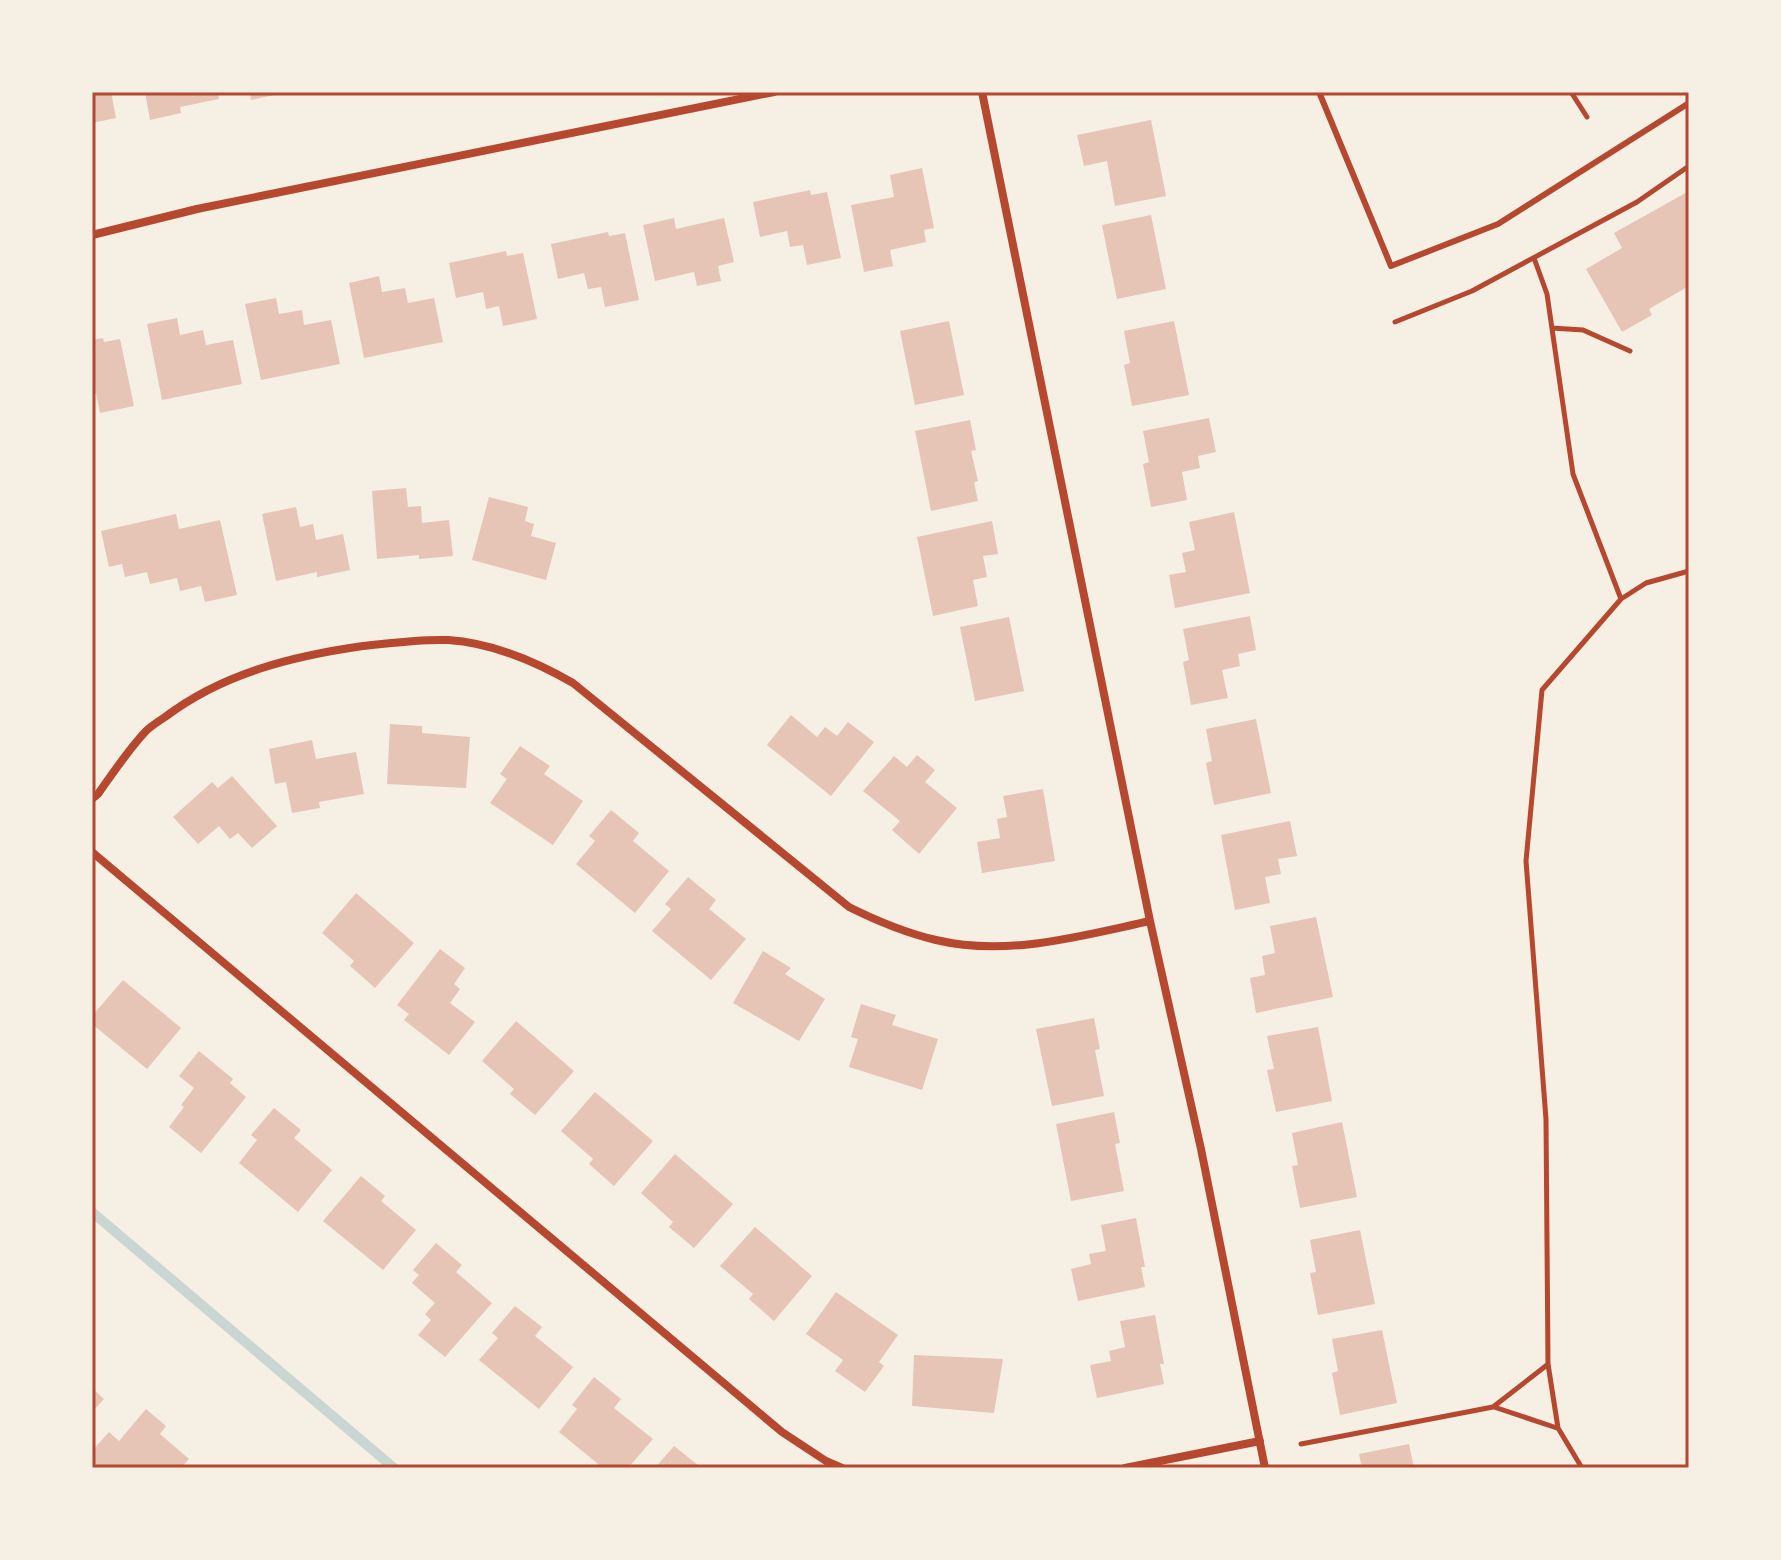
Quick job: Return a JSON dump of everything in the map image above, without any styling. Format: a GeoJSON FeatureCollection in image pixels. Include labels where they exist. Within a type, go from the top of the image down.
{"type":"FeatureCollection","features":[{"type":"Feature","properties":{"kind":"street"},"geometry":{"type":"LineString","coordinates":[[92,235],[197,209],[774,92]]}},
{"type":"Feature","properties":{"kind":"street"},"geometry":{"type":"LineString","coordinates":[[982,92],[1150,921],[1201,1149],[1265,1468]]}},
{"type":"Feature","properties":{"kind":"street"},"geometry":{"type":"LineString","coordinates":[[92,799],[147,730],[217,684],[258,668],[324,652],[411,640],[450,640],[509,653],[547,668],[573,683],[849,907],[885,924],[936,940],[1000,947],[1053,942],[1150,921]]}},
{"type":"Feature","properties":{"kind":"street"},"geometry":{"type":"LineString","coordinates":[[92,852],[782,1432],[842,1468]]}},
{"type":"Feature","properties":{"kind":"street"},"geometry":{"type":"LineString","coordinates":[[1125,1468],[1260,1441]]}},
{"type":"Feature","properties":{"kind":"lane"},"geometry":{"type":"LineString","coordinates":[[1319,92],[1391,266],[1498,224],[1689,103]]}},
{"type":"Feature","properties":{"kind":"path"},"geometry":{"type":"LineString","coordinates":[[1571,92],[1587,117]]}},
{"type":"Feature","properties":{"kind":"path"},"geometry":{"type":"LineString","coordinates":[[1395,322],[1472,291],[1637,202],[1689,166]]}},
{"type":"Feature","properties":{"kind":"path"},"geometry":{"type":"LineString","coordinates":[[1534,258],[1547,294],[1573,474],[1621,599]]}},
{"type":"Feature","properties":{"kind":"path"},"geometry":{"type":"LineString","coordinates":[[1552,328],[1583,330],[1630,351]]}},
{"type":"Feature","properties":{"kind":"path"},"geometry":{"type":"LineString","coordinates":[[1582,1468],[1558,1428],[1548,1364],[1546,1119],[1526,861],[1542,690],[1621,599],[1646,583],[1689,571]]}},
{"type":"Feature","properties":{"kind":"path"},"geometry":{"type":"LineString","coordinates":[[1301,1444],[1493,1407],[1548,1364]]}},
{"type":"Feature","properties":{"kind":"path"},"geometry":{"type":"LineString","coordinates":[[1493,1407],[1558,1428]]}},
{"type":"Feature","properties":{"kind":"building"},"geometry":{"type":"Polygon","coordinates":[[[92,92],[111,92],[116,118],[92,123],[92,92]]]}},
{"type":"Feature","properties":{"kind":"building"},"geometry":{"type":"Polygon","coordinates":[[[145,92],[218,92],[219,99],[180,107],[181,113],[150,120],[145,92]]]}},
{"type":"Feature","properties":{"kind":"building"},"geometry":{"type":"Polygon","coordinates":[[[250,92],[284,92],[284,93],[251,100],[250,92]]]}},
{"type":"Feature","properties":{"kind":"building"},"geometry":{"type":"Polygon","coordinates":[[[1151,120],[1166,196],[1115,206],[1107,161],[1084,166],[1077,135],[1151,120]]]}},
{"type":"Feature","properties":{"kind":"building"},"geometry":{"type":"Polygon","coordinates":[[[922,168],[934,228],[924,230],[926,242],[890,250],[893,266],[864,272],[851,205],[894,197],[890,175],[922,168]]]}},
{"type":"Feature","properties":{"kind":"building"},"geometry":{"type":"Polygon","coordinates":[[[810,190],[811,195],[827,192],[841,258],[807,265],[803,245],[790,247],[787,231],[760,237],[753,202],[810,190]]]}},
{"type":"Feature","properties":{"kind":"building"},"geometry":{"type":"Polygon","coordinates":[[[1689,191],[1689,286],[1649,309],[1652,315],[1622,332],[1586,269],[1622,248],[1614,233],[1689,191]]]}},
{"type":"Feature","properties":{"kind":"building"},"geometry":{"type":"Polygon","coordinates":[[[1151,215],[1166,289],[1117,299],[1102,225],[1151,215]]]}},
{"type":"Feature","properties":{"kind":"building"},"geometry":{"type":"Polygon","coordinates":[[[674,218],[676,229],[724,218],[734,262],[718,266],[721,281],[697,286],[694,272],[655,281],[643,225],[674,218]]]}},
{"type":"Feature","properties":{"kind":"building"},"geometry":{"type":"Polygon","coordinates":[[[608,232],[609,236],[625,233],[639,300],[605,307],[601,287],[588,289],[584,273],[558,279],[551,244],[608,232]]]}},
{"type":"Feature","properties":{"kind":"building"},"geometry":{"type":"Polygon","coordinates":[[[506,251],[507,256],[523,253],[537,319],[503,326],[499,306],[486,309],[483,292],[456,298],[449,263],[506,251]]]}},
{"type":"Feature","properties":{"kind":"building"},"geometry":{"type":"Polygon","coordinates":[[[379,276],[382,292],[405,288],[408,303],[434,298],[443,342],[364,358],[349,283],[379,276]]]}},
{"type":"Feature","properties":{"kind":"building"},"geometry":{"type":"Polygon","coordinates":[[[276,298],[279,314],[302,310],[304,325],[331,320],[340,364],[261,380],[245,304],[276,298]]]}},
{"type":"Feature","properties":{"kind":"building"},"geometry":{"type":"Polygon","coordinates":[[[177,318],[180,335],[203,330],[206,345],[233,340],[242,384],[162,400],[147,324],[177,318]]]}},
{"type":"Feature","properties":{"kind":"building"},"geometry":{"type":"Polygon","coordinates":[[[949,321],[964,395],[915,405],[900,331],[949,321]]]}},
{"type":"Feature","properties":{"kind":"building"},"geometry":{"type":"Polygon","coordinates":[[[1174,321],[1189,395],[1132,406],[1124,365],[1130,363],[1124,331],[1174,321]]]}},
{"type":"Feature","properties":{"kind":"building"},"geometry":{"type":"Polygon","coordinates":[[[103,338],[104,342],[120,339],[134,406],[100,413],[96,393],[92,393],[92,340],[103,338]]]}},
{"type":"Feature","properties":{"kind":"building"},"geometry":{"type":"Polygon","coordinates":[[[1209,418],[1216,452],[1198,456],[1200,468],[1182,472],[1187,500],[1151,507],[1143,464],[1149,462],[1143,431],[1209,418]]]}},
{"type":"Feature","properties":{"kind":"building"},"geometry":{"type":"Polygon","coordinates":[[[970,420],[976,450],[971,451],[978,481],[974,482],[978,501],[931,511],[915,431],[970,420]]]}},
{"type":"Feature","properties":{"kind":"building"},"geometry":{"type":"Polygon","coordinates":[[[406,488],[408,507],[421,506],[422,523],[449,520],[453,556],[377,559],[372,491],[406,488]]]}},
{"type":"Feature","properties":{"kind":"building"},"geometry":{"type":"Polygon","coordinates":[[[489,497],[528,507],[525,521],[534,524],[531,536],[556,543],[546,580],[472,560],[489,497]]]}},
{"type":"Feature","properties":{"kind":"building"},"geometry":{"type":"Polygon","coordinates":[[[296,507],[300,527],[313,524],[316,540],[343,534],[350,570],[317,577],[317,572],[276,581],[262,514],[296,507]]]}},
{"type":"Feature","properties":{"kind":"building"},"geometry":{"type":"Polygon","coordinates":[[[1234,512],[1250,593],[1175,608],[1169,575],[1186,572],[1182,553],[1195,550],[1189,522],[1234,512]]]}},
{"type":"Feature","properties":{"kind":"building"},"geometry":{"type":"Polygon","coordinates":[[[176,514],[179,529],[220,520],[237,595],[205,602],[201,586],[180,591],[177,578],[150,584],[147,572],[125,577],[122,564],[109,567],[101,531],[176,514]]]}},
{"type":"Feature","properties":{"kind":"building"},"geometry":{"type":"Polygon","coordinates":[[[992,521],[998,554],[983,556],[987,577],[973,580],[978,606],[933,616],[917,537],[992,521]]]}},
{"type":"Feature","properties":{"kind":"building"},"geometry":{"type":"Polygon","coordinates":[[[1250,616],[1256,650],[1238,654],[1240,666],[1222,670],[1228,698],[1191,705],[1183,662],[1189,660],[1183,629],[1250,616]]]}},
{"type":"Feature","properties":{"kind":"building"},"geometry":{"type":"Polygon","coordinates":[[[1009,617],[1024,691],[975,701],[960,627],[1009,617]]]}},
{"type":"Feature","properties":{"kind":"building"},"geometry":{"type":"Polygon","coordinates":[[[791,715],[817,737],[825,727],[837,736],[848,722],[874,742],[831,796],[767,745],[791,715]]]}},
{"type":"Feature","properties":{"kind":"building"},"geometry":{"type":"Polygon","coordinates":[[[1256,719],[1271,793],[1214,805],[1206,763],[1212,761],[1206,729],[1256,719]]]}},
{"type":"Feature","properties":{"kind":"building"},"geometry":{"type":"Polygon","coordinates":[[[390,724],[422,726],[422,733],[470,737],[466,788],[387,784],[390,724]]]}},
{"type":"Feature","properties":{"kind":"building"},"geometry":{"type":"Polygon","coordinates":[[[312,740],[316,759],[356,752],[364,794],[319,802],[320,808],[292,813],[286,782],[275,784],[269,749],[312,740]]]}},
{"type":"Feature","properties":{"kind":"building"},"geometry":{"type":"Polygon","coordinates":[[[520,746],[550,766],[544,774],[583,801],[553,845],[490,803],[507,779],[500,774],[520,746]]]}},
{"type":"Feature","properties":{"kind":"building"},"geometry":{"type":"Polygon","coordinates":[[[917,755],[935,770],[925,782],[957,808],[919,854],[892,830],[900,821],[863,791],[894,756],[907,767],[917,755]]]}},
{"type":"Feature","properties":{"kind":"building"},"geometry":{"type":"Polygon","coordinates":[[[232,776],[277,826],[252,848],[238,833],[230,839],[219,826],[198,844],[173,817],[212,782],[218,788],[232,776]]]}},
{"type":"Feature","properties":{"kind":"building"},"geometry":{"type":"Polygon","coordinates":[[[1043,789],[1055,861],[982,873],[977,842],[1000,838],[997,819],[1007,817],[1003,796],[1043,789]]]}},
{"type":"Feature","properties":{"kind":"building"},"geometry":{"type":"Polygon","coordinates":[[[611,810],[639,833],[633,841],[669,871],[635,913],[576,864],[595,841],[589,836],[611,810]]]}},
{"type":"Feature","properties":{"kind":"building"},"geometry":{"type":"Polygon","coordinates":[[[1290,821],[1297,856],[1278,859],[1281,874],[1265,877],[1270,903],[1235,910],[1221,835],[1290,821]]]}},
{"type":"Feature","properties":{"kind":"building"},"geometry":{"type":"Polygon","coordinates":[[[688,877],[716,900],[709,909],[746,939],[711,980],[652,931],[671,909],[665,904],[688,877]]]}},
{"type":"Feature","properties":{"kind":"building"},"geometry":{"type":"Polygon","coordinates":[[[356,893],[414,943],[375,988],[350,966],[354,961],[322,933],[356,893]]]}},
{"type":"Feature","properties":{"kind":"building"},"geometry":{"type":"Polygon","coordinates":[[[1316,917],[1333,997],[1256,1013],[1250,978],[1265,975],[1262,956],[1275,953],[1270,926],[1316,917]]]}},
{"type":"Feature","properties":{"kind":"building"},"geometry":{"type":"Polygon","coordinates":[[[440,949],[465,968],[454,984],[460,989],[450,1003],[475,1022],[449,1055],[404,1020],[409,1014],[397,1005],[440,949]]]}},
{"type":"Feature","properties":{"kind":"building"},"geometry":{"type":"Polygon","coordinates":[[[763,951],[791,968],[785,974],[825,999],[799,1041],[733,1003],[763,951]]]}},
{"type":"Feature","properties":{"kind":"building"},"geometry":{"type":"Polygon","coordinates":[[[123,980],[181,1028],[147,1069],[92,1024],[92,1016],[123,980]]]}},
{"type":"Feature","properties":{"kind":"building"},"geometry":{"type":"Polygon","coordinates":[[[861,1004],[896,1015],[892,1025],[938,1039],[922,1090],[849,1067],[858,1039],[851,1037],[861,1004]]]}},
{"type":"Feature","properties":{"kind":"building"},"geometry":{"type":"Polygon","coordinates":[[[1094,1018],[1100,1049],[1095,1050],[1104,1096],[1052,1106],[1036,1029],[1094,1018]]]}},
{"type":"Feature","properties":{"kind":"building"},"geometry":{"type":"Polygon","coordinates":[[[516,1021],[574,1071],[535,1115],[510,1094],[514,1089],[482,1061],[516,1021]]]}},
{"type":"Feature","properties":{"kind":"building"},"geometry":{"type":"Polygon","coordinates":[[[1318,1027],[1332,1101],[1276,1112],[1267,1070],[1274,1069],[1267,1036],[1318,1027]]]}},
{"type":"Feature","properties":{"kind":"building"},"geometry":{"type":"Polygon","coordinates":[[[199,1051],[233,1079],[230,1083],[246,1097],[201,1153],[169,1127],[194,1088],[179,1076],[199,1051]]]}},
{"type":"Feature","properties":{"kind":"building"},"geometry":{"type":"Polygon","coordinates":[[[595,1092],[653,1141],[614,1186],[589,1164],[593,1159],[561,1131],[595,1092]]]}},
{"type":"Feature","properties":{"kind":"building"},"geometry":{"type":"Polygon","coordinates":[[[274,1108],[301,1130],[294,1138],[332,1170],[298,1212],[239,1163],[257,1140],[251,1135],[274,1108]]]}},
{"type":"Feature","properties":{"kind":"building"},"geometry":{"type":"Polygon","coordinates":[[[1114,1112],[1120,1143],[1115,1144],[1124,1191],[1071,1201],[1056,1124],[1114,1112]]]}},
{"type":"Feature","properties":{"kind":"building"},"geometry":{"type":"Polygon","coordinates":[[[1342,1122],[1357,1197],[1300,1208],[1292,1166],[1298,1165],[1292,1133],[1342,1122]]]}},
{"type":"Feature","properties":{"kind":"building"},"geometry":{"type":"Polygon","coordinates":[[[675,1154],[733,1204],[694,1248],[669,1227],[673,1222],[641,1193],[675,1154]]]}},
{"type":"Feature","properties":{"kind":"building"},"geometry":{"type":"Polygon","coordinates":[[[361,1176],[385,1196],[381,1201],[416,1230],[383,1270],[323,1221],[361,1176]]]}},
{"type":"Feature","properties":{"kind":"building"},"geometry":{"type":"Polygon","coordinates":[[[1136,1218],[1145,1267],[1141,1267],[1145,1287],[1078,1301],[1071,1269],[1091,1264],[1089,1254],[1106,1251],[1101,1225],[1136,1218]]]}},
{"type":"Feature","properties":{"kind":"building"},"geometry":{"type":"Polygon","coordinates":[[[755,1227],[812,1276],[774,1321],[749,1299],[753,1294],[720,1266],[755,1227]]]}},
{"type":"Feature","properties":{"kind":"building"},"geometry":{"type":"Polygon","coordinates":[[[1360,1230],[1375,1304],[1318,1315],[1310,1273],[1316,1272],[1310,1240],[1360,1230]]]}},
{"type":"Feature","properties":{"kind":"building"},"geometry":{"type":"Polygon","coordinates":[[[436,1243],[462,1265],[456,1272],[492,1303],[445,1357],[418,1335],[431,1320],[425,1314],[435,1303],[412,1283],[419,1275],[413,1270],[436,1243]]]}},
{"type":"Feature","properties":{"kind":"building"},"geometry":{"type":"Polygon","coordinates":[[[836,1292],[898,1335],[879,1362],[884,1366],[865,1392],[835,1371],[843,1360],[806,1334],[836,1292]]]}},
{"type":"Feature","properties":{"kind":"building"},"geometry":{"type":"Polygon","coordinates":[[[515,1306],[542,1327],[535,1336],[573,1367],[539,1409],[479,1360],[498,1338],[492,1333],[515,1306]]]}},
{"type":"Feature","properties":{"kind":"building"},"geometry":{"type":"Polygon","coordinates":[[[1155,1315],[1164,1364],[1160,1364],[1164,1384],[1097,1398],[1090,1365],[1111,1361],[1109,1351],[1125,1347],[1120,1321],[1155,1315]]]}},
{"type":"Feature","properties":{"kind":"building"},"geometry":{"type":"Polygon","coordinates":[[[1382,1330],[1397,1403],[1340,1415],[1332,1373],[1338,1371],[1332,1339],[1382,1330]]]}},
{"type":"Feature","properties":{"kind":"building"},"geometry":{"type":"Polygon","coordinates":[[[914,1355],[1003,1359],[994,1413],[912,1406],[914,1355]]]}},
{"type":"Feature","properties":{"kind":"building"},"geometry":{"type":"Polygon","coordinates":[[[594,1377],[621,1399],[614,1408],[653,1439],[628,1468],[603,1468],[559,1432],[577,1409],[572,1405],[594,1377]]]}},
{"type":"Feature","properties":{"kind":"building"},"geometry":{"type":"Polygon","coordinates":[[[92,1388],[104,1399],[92,1412],[92,1388]]]}},
{"type":"Feature","properties":{"kind":"building"},"geometry":{"type":"Polygon","coordinates":[[[146,1409],[166,1426],[160,1434],[189,1459],[181,1468],[100,1468],[92,1461],[92,1451],[109,1432],[119,1441],[146,1409]]]}},
{"type":"Feature","properties":{"kind":"building"},"geometry":{"type":"Polygon","coordinates":[[[1409,1444],[1414,1468],[1362,1468],[1359,1454],[1409,1444]]]}},
{"type":"Feature","properties":{"kind":"building"},"geometry":{"type":"Polygon","coordinates":[[[674,1446],[699,1466],[655,1468],[674,1446]]]}},
{"type":"Feature","properties":{"kind":"waterway"},"geometry":{"type":"LineString","coordinates":[[92,1212],[394,1468]]}}]}
